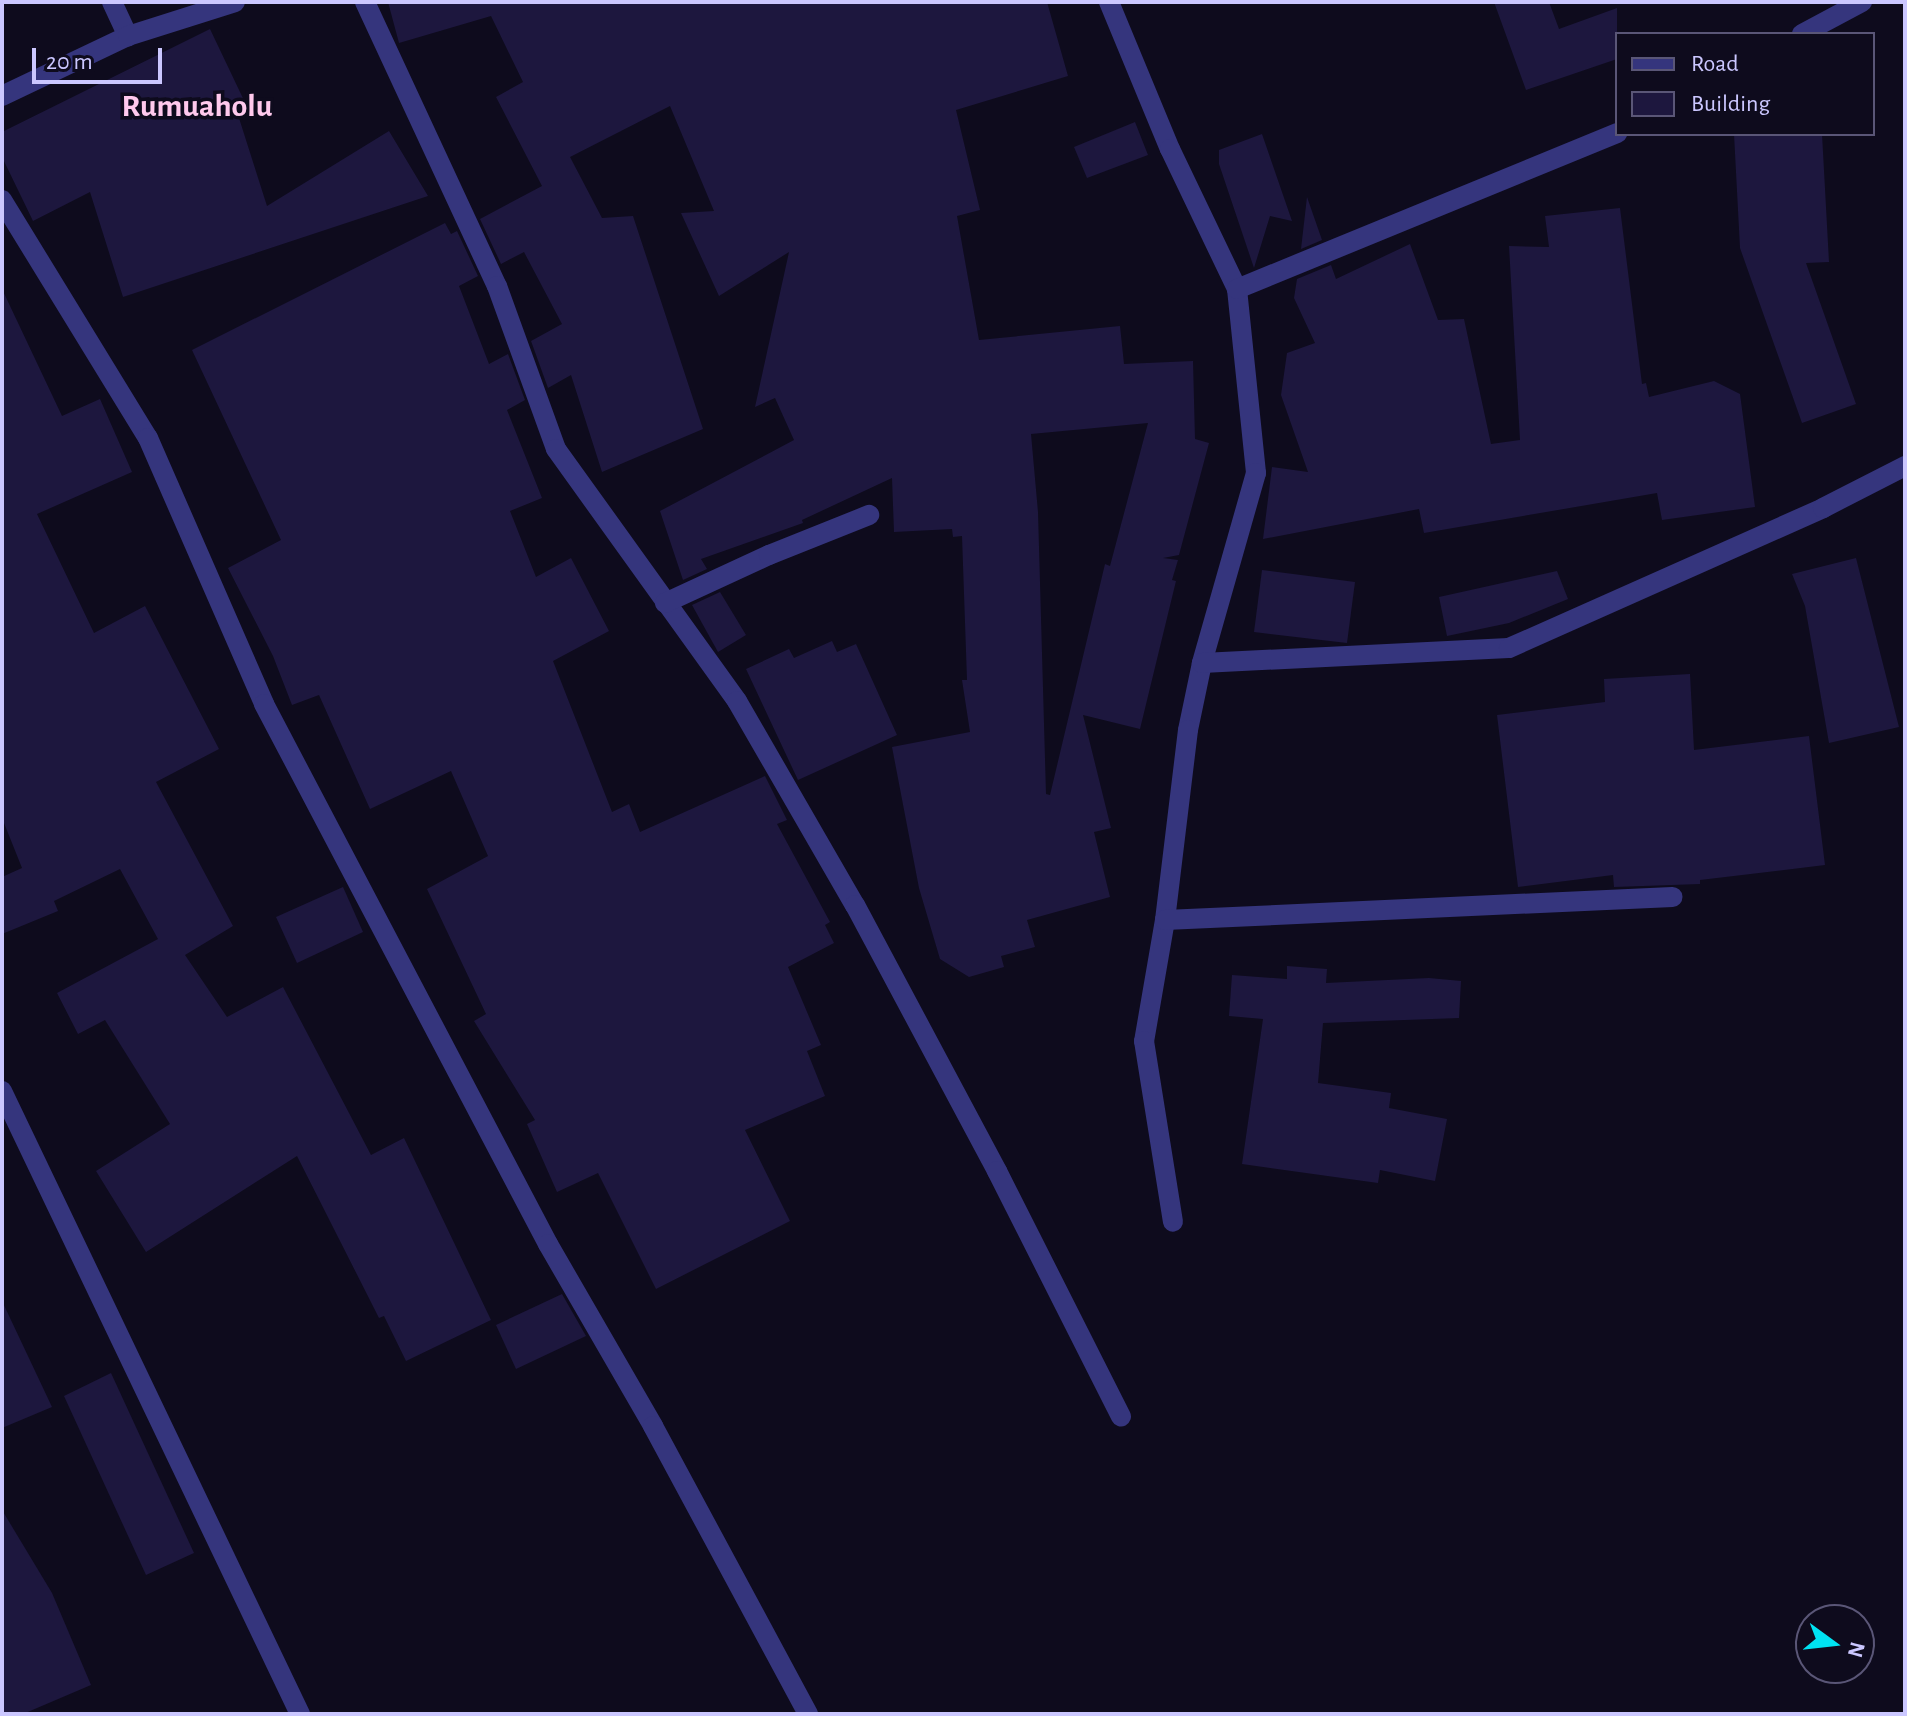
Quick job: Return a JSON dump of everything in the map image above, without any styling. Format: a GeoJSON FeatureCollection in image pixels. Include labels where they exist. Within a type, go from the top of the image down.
{"type":"FeatureCollection","features":[{"type":"Feature","properties":{"kind":"street"},"geometry":{"type":"LineString","coordinates":[[112,2],[128,36]]}},
{"type":"Feature","properties":{"kind":"street"},"geometry":{"type":"LineString","coordinates":[[2,96],[128,36],[235,2]]}},
{"type":"Feature","properties":{"kind":"street"},"geometry":{"type":"LineString","coordinates":[[365,2],[497,286],[556,449],[737,701],[855,905],[997,1171],[1121,1417]]}},
{"type":"Feature","properties":{"kind":"street"},"geometry":{"type":"LineString","coordinates":[[1109,2],[1170,149],[1237,289],[1256,473],[1202,663],[1188,730],[1165,920],[1144,1041],[1173,1222]]}},
{"type":"Feature","properties":{"kind":"street"},"geometry":{"type":"LineString","coordinates":[[1806,32],[1862,2]]}},
{"type":"Feature","properties":{"kind":"street"},"geometry":{"type":"LineString","coordinates":[[1237,289],[1615,134]]}},
{"type":"Feature","properties":{"kind":"street"},"geometry":{"type":"LineString","coordinates":[[2,200],[148,438],[271,718],[548,1244],[653,1426],[808,1714]]}},
{"type":"Feature","properties":{"kind":"street"},"geometry":{"type":"LineString","coordinates":[[1202,663],[1509,648],[1823,508],[1905,466]]}},
{"type":"Feature","properties":{"kind":"street"},"geometry":{"type":"LineString","coordinates":[[665,603],[769,555],[869,515]]}},
{"type":"Feature","properties":{"kind":"street"},"geometry":{"type":"LineString","coordinates":[[1165,920],[1672,897]]}},
{"type":"Feature","properties":{"kind":"street"},"geometry":{"type":"LineString","coordinates":[[2,1091],[300,1714]]}},
{"type":"Feature","properties":{"kind":"building"},"geometry":{"type":"Polygon","coordinates":[[[388,2],[1047,2],[1068,76],[956,110],[980,210],[957,216],[979,340],[1120,326],[1124,364],[1193,361],[1195,439],[1209,443],[1179,555],[1163,558],[1178,560],[1172,580],[1176,581],[1140,729],[1083,715],[1111,828],[1094,832],[1110,897],[1027,920],[1035,947],[1001,956],[1004,967],[969,977],[940,959],[919,888],[892,747],[970,732],[962,680],[967,680],[962,536],[953,537],[952,529],[894,532],[892,478],[802,520],[803,523],[701,559],[707,569],[683,580],[660,511],[794,440],[775,398],[755,407],[789,252],[719,296],[681,213],[714,211],[670,106],[570,157],[602,218],[633,216],[703,429],[602,472],[571,375],[548,388],[531,341],[562,324],[524,252],[501,264],[480,219],[542,186],[496,97],[523,82],[491,16],[399,43],[388,2]],[[1148,423],[1031,434],[1038,512],[1046,794],[1050,795],[1105,564],[1110,566],[1148,423]]]}},
{"type":"Feature","properties":{"kind":"building"},"geometry":{"type":"Polygon","coordinates":[[[1494,2],[1549,2],[1559,29],[1617,8],[1615,60],[1526,90],[1494,2]]]}},
{"type":"Feature","properties":{"kind":"building"},"geometry":{"type":"Polygon","coordinates":[[[210,29],[250,113],[239,118],[267,206],[389,131],[428,196],[123,297],[90,192],[33,221],[2,157],[2,132],[210,29]]]}},
{"type":"Feature","properties":{"kind":"building"},"geometry":{"type":"Polygon","coordinates":[[[1135,122],[1148,155],[1087,178],[1074,147],[1135,122]]]}},
{"type":"Feature","properties":{"kind":"building"},"geometry":{"type":"Polygon","coordinates":[[[1262,134],[1292,221],[1270,216],[1254,268],[1219,164],[1219,150],[1262,134]]]}},
{"type":"Feature","properties":{"kind":"building"},"geometry":{"type":"Polygon","coordinates":[[[1734,136],[1822,136],[1829,262],[1806,263],[1856,404],[1802,423],[1740,248],[1734,136]]]}},
{"type":"Feature","properties":{"kind":"building"},"geometry":{"type":"Polygon","coordinates":[[[1307,197],[1322,240],[1301,249],[1307,197]]]}},
{"type":"Feature","properties":{"kind":"building"},"geometry":{"type":"Polygon","coordinates":[[[1620,208],[1642,384],[1646,383],[1649,397],[1714,381],[1740,394],[1755,507],[1662,520],[1657,493],[1424,533],[1419,509],[1263,539],[1272,467],[1308,472],[1281,395],[1287,353],[1315,343],[1294,298],[1297,279],[1331,265],[1336,279],[1410,244],[1438,320],[1464,319],[1491,444],[1520,440],[1509,246],[1549,247],[1545,216],[1620,208]]]}},
{"type":"Feature","properties":{"kind":"building"},"geometry":{"type":"Polygon","coordinates":[[[445,223],[451,234],[457,231],[478,276],[459,286],[489,364],[508,354],[525,400],[507,410],[542,498],[510,511],[536,577],[571,558],[609,631],[553,661],[612,812],[629,804],[640,832],[765,776],[787,820],[777,824],[830,922],[825,925],[834,943],[788,967],[821,1045],[807,1051],[825,1096],[745,1130],[790,1221],[656,1289],[598,1173],[557,1192],[527,1124],[535,1120],[474,1021],[486,1014],[427,889],[488,856],[451,771],[370,809],[319,695],[292,705],[273,656],[228,568],[281,540],[192,350],[445,223]]]}},
{"type":"Feature","properties":{"kind":"building"},"geometry":{"type":"Polygon","coordinates":[[[2,289],[62,416],[100,399],[132,472],[37,514],[94,633],[145,606],[219,749],[156,782],[233,926],[185,955],[227,1017],[283,987],[371,1155],[404,1138],[491,1320],[406,1361],[384,1316],[379,1318],[297,1156],[146,1252],[96,1171],[170,1124],[105,1020],[78,1034],[57,993],[158,939],[120,869],[54,901],[58,911],[2,934],[2,877],[22,868],[2,818],[2,289]]]}},
{"type":"Feature","properties":{"kind":"building"},"geometry":{"type":"Polygon","coordinates":[[[1856,558],[1899,727],[1829,743],[1805,606],[1792,574],[1856,558]]]}},
{"type":"Feature","properties":{"kind":"building"},"geometry":{"type":"Polygon","coordinates":[[[1262,570],[1355,582],[1347,643],[1254,632],[1262,570]]]}},
{"type":"Feature","properties":{"kind":"building"},"geometry":{"type":"Polygon","coordinates":[[[1557,571],[1568,599],[1509,623],[1447,636],[1439,597],[1557,571]]]}},
{"type":"Feature","properties":{"kind":"building"},"geometry":{"type":"Polygon","coordinates":[[[720,592],[746,635],[718,652],[692,605],[720,592]]]}},
{"type":"Feature","properties":{"kind":"building"},"geometry":{"type":"Polygon","coordinates":[[[832,641],[837,652],[856,644],[897,735],[798,780],[746,669],[789,649],[794,658],[832,641]]]}},
{"type":"Feature","properties":{"kind":"building"},"geometry":{"type":"Polygon","coordinates":[[[1690,674],[1694,750],[1809,736],[1825,865],[1700,880],[1700,884],[1614,887],[1613,875],[1518,887],[1497,715],[1605,702],[1604,679],[1690,674]]]}},
{"type":"Feature","properties":{"kind":"building"},"geometry":{"type":"Polygon","coordinates":[[[343,887],[363,932],[297,963],[276,917],[343,887]]]}},
{"type":"Feature","properties":{"kind":"building"},"geometry":{"type":"Polygon","coordinates":[[[1287,966],[1327,969],[1326,983],[1429,978],[1461,981],[1459,1018],[1323,1023],[1318,1083],[1391,1093],[1389,1108],[1447,1119],[1435,1181],[1380,1170],[1378,1183],[1242,1164],[1263,1019],[1229,1016],[1232,975],[1287,979],[1287,966]]]}},
{"type":"Feature","properties":{"kind":"building"},"geometry":{"type":"Polygon","coordinates":[[[562,1294],[586,1336],[516,1369],[496,1325],[562,1294]]]}},
{"type":"Feature","properties":{"kind":"building"},"geometry":{"type":"Polygon","coordinates":[[[2,1301],[52,1407],[2,1428],[2,1301]]]}},
{"type":"Feature","properties":{"kind":"building"},"geometry":{"type":"Polygon","coordinates":[[[111,1373],[194,1553],[146,1575],[64,1396],[111,1373]]]}},
{"type":"Feature","properties":{"kind":"building"},"geometry":{"type":"Polygon","coordinates":[[[2,1510],[52,1593],[91,1685],[23,1714],[2,1714],[2,1510]]]}},
{"type":"Feature","properties":{"kind":"district","name":"Rumuaholu"},"geometry":{"type":"Point","coordinates":[197,106]}}]}
